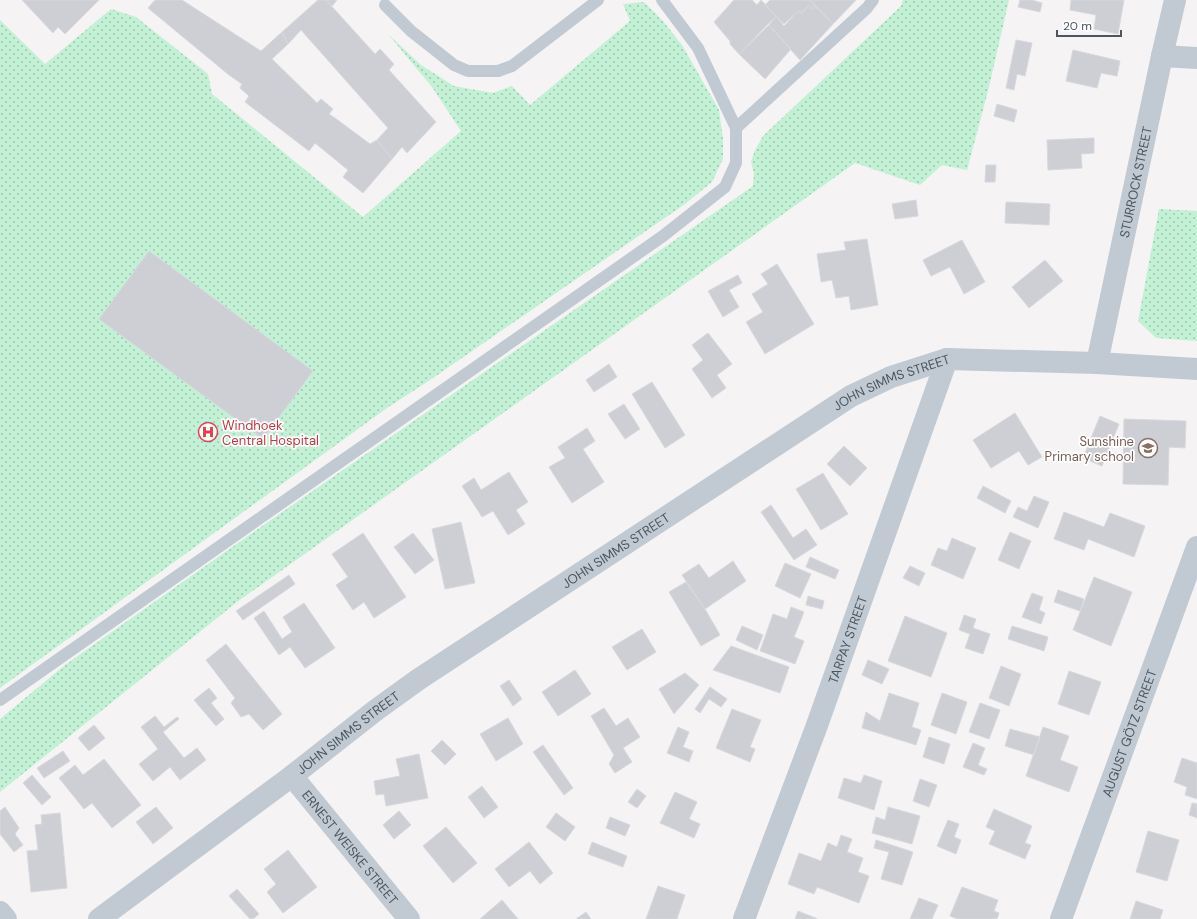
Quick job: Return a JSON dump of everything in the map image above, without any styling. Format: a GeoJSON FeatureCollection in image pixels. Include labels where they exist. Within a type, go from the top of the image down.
{"type":"FeatureCollection","features":[{"type":"Feature","properties":{"kind":"street","name":"STURROCK STREET"},"geometry":{"type":"LineString","coordinates":[[1097,363],[1175,0]]}},
{"type":"Feature","properties":{"kind":"street"},"geometry":{"type":"LineString","coordinates":[[1162,56],[1197,58]]}},
{"type":"Feature","properties":{"kind":"street","name":"JOHN SIMMS STREET"},"geometry":{"type":"LineString","coordinates":[[99,919],[292,776],[418,679],[852,396],[891,377],[947,359],[1097,363],[1197,369]]}},
{"type":"Feature","properties":{"kind":"street","name":"TARPAY STREET"},"geometry":{"type":"LineString","coordinates":[[744,919],[816,728],[947,359]]}},
{"type":"Feature","properties":{"kind":"street","name":"AUGUST GÖTZ STREET"},"geometry":{"type":"LineString","coordinates":[[1061,919],[1197,547]]}},
{"type":"Feature","properties":{"kind":"street","name":"ERNEST WEISKE STREET"},"geometry":{"type":"LineString","coordinates":[[292,776],[409,919]]}},
{"type":"Feature","properties":{"kind":"street"},"geometry":{"type":"LineString","coordinates":[[0,912],[6,919]]}},
{"type":"Feature","properties":{"kind":"lane"},"geometry":{"type":"LineString","coordinates":[[385,5],[411,31],[454,65],[468,70],[498,71],[512,66],[598,0]]}},
{"type":"Feature","properties":{"kind":"lane"},"geometry":{"type":"LineString","coordinates":[[0,700],[663,236],[725,187],[736,163],[736,128],[698,48],[662,0]]}},
{"type":"Feature","properties":{"kind":"lane"},"geometry":{"type":"LineString","coordinates":[[736,128],[867,8],[873,0]]}},
{"type":"Feature","properties":{"kind":"green space"},"geometry":{"type":"Polygon","coordinates":[[[903,0],[1009,0],[988,91],[967,170],[942,165],[920,185],[855,163],[237,602],[0,792],[0,719],[65,665],[255,531],[753,186],[754,173],[751,162],[755,150],[763,136],[901,6],[903,0]]]}},
{"type":"Feature","properties":{"kind":"green space","name":"Windhoek Central Hospital"},"geometry":{"type":"Polygon","coordinates":[[[644,2],[663,21],[682,45],[719,110],[723,139],[723,159],[712,182],[685,204],[433,378],[387,408],[0,688],[0,20],[45,64],[111,9],[136,17],[208,74],[212,94],[363,217],[461,131],[432,87],[388,34],[421,65],[454,86],[493,93],[512,86],[530,105],[630,21],[623,4],[644,2]]]}},
{"type":"Feature","properties":{"kind":"green space"},"geometry":{"type":"Polygon","coordinates":[[[1159,209],[1197,211],[1197,341],[1156,338],[1138,321],[1159,209]]]}},
{"type":"Feature","properties":{"kind":"building"},"geometry":{"type":"Polygon","coordinates":[[[22,0],[99,0],[65,34],[58,27],[53,33],[22,0]]]}},
{"type":"Feature","properties":{"kind":"building"},"geometry":{"type":"Polygon","coordinates":[[[155,0],[182,0],[261,51],[282,32],[288,44],[272,59],[317,103],[321,99],[333,109],[329,114],[370,144],[377,140],[392,159],[363,193],[343,177],[348,170],[315,143],[309,151],[245,102],[249,96],[240,88],[242,84],[148,8],[155,0]]]}},
{"type":"Feature","properties":{"kind":"building"},"geometry":{"type":"Polygon","coordinates":[[[318,0],[326,0],[375,54],[380,49],[394,64],[389,70],[436,122],[407,153],[402,147],[392,159],[377,140],[388,128],[301,30],[288,44],[282,32],[318,0]]]}},
{"type":"Feature","properties":{"kind":"building"},"geometry":{"type":"Polygon","coordinates":[[[326,0],[337,0],[332,6],[326,0]]]}},
{"type":"Feature","properties":{"kind":"building"},"geometry":{"type":"Polygon","coordinates":[[[734,0],[752,0],[757,5],[761,0],[776,16],[739,54],[714,22],[734,0]]]}},
{"type":"Feature","properties":{"kind":"building"},"geometry":{"type":"Polygon","coordinates":[[[770,0],[809,0],[816,6],[813,9],[809,5],[802,13],[798,11],[784,24],[765,5],[770,0]]]}},
{"type":"Feature","properties":{"kind":"building"},"geometry":{"type":"Polygon","coordinates":[[[809,0],[856,0],[833,24],[809,0]]]}},
{"type":"Feature","properties":{"kind":"building"},"geometry":{"type":"Polygon","coordinates":[[[1020,0],[1032,0],[1042,3],[1040,12],[1018,7],[1020,0]]]}},
{"type":"Feature","properties":{"kind":"building"},"geometry":{"type":"Polygon","coordinates":[[[1071,0],[1124,0],[1118,34],[1094,29],[1096,15],[1070,10],[1071,0]]]}},
{"type":"Feature","properties":{"kind":"building"},"geometry":{"type":"Polygon","coordinates":[[[809,5],[813,9],[816,6],[833,24],[800,60],[769,25],[776,16],[784,26],[798,11],[802,13],[809,5]]]}},
{"type":"Feature","properties":{"kind":"building"},"geometry":{"type":"Polygon","coordinates":[[[769,25],[791,49],[765,79],[739,54],[769,25]]]}},
{"type":"Feature","properties":{"kind":"building"},"geometry":{"type":"Polygon","coordinates":[[[1016,40],[1032,43],[1025,76],[1017,74],[1014,90],[1006,88],[1016,40]]]}},
{"type":"Feature","properties":{"kind":"building"},"geometry":{"type":"Polygon","coordinates":[[[1073,50],[1120,61],[1117,76],[1101,73],[1097,88],[1066,81],[1073,50]]]}},
{"type":"Feature","properties":{"kind":"building"},"geometry":{"type":"Polygon","coordinates":[[[997,104],[1017,110],[1014,122],[994,116],[997,104]]]}},
{"type":"Feature","properties":{"kind":"building"},"geometry":{"type":"Polygon","coordinates":[[[1094,138],[1094,153],[1081,154],[1082,168],[1048,170],[1047,140],[1094,138]]]}},
{"type":"Feature","properties":{"kind":"building"},"geometry":{"type":"Polygon","coordinates":[[[986,165],[996,165],[995,182],[985,182],[986,165]]]}},
{"type":"Feature","properties":{"kind":"building"},"geometry":{"type":"Polygon","coordinates":[[[916,200],[918,216],[895,219],[892,204],[916,200]]]}},
{"type":"Feature","properties":{"kind":"building"},"geometry":{"type":"Polygon","coordinates":[[[1006,202],[1050,204],[1049,225],[1005,223],[1006,202]]]}},
{"type":"Feature","properties":{"kind":"building"},"geometry":{"type":"Polygon","coordinates":[[[867,239],[878,305],[851,310],[849,296],[836,298],[832,280],[821,282],[817,254],[846,250],[844,242],[867,239]]]}},
{"type":"Feature","properties":{"kind":"building"},"geometry":{"type":"Polygon","coordinates":[[[962,240],[985,282],[964,294],[950,267],[931,276],[923,260],[962,240]]]}},
{"type":"Feature","properties":{"kind":"building"},"geometry":{"type":"Polygon","coordinates":[[[149,251],[313,371],[263,439],[99,319],[149,251]]]}},
{"type":"Feature","properties":{"kind":"building"},"geometry":{"type":"Polygon","coordinates":[[[1045,260],[1063,281],[1029,308],[1012,287],[1045,260]]]}},
{"type":"Feature","properties":{"kind":"building"},"geometry":{"type":"Polygon","coordinates":[[[777,264],[814,324],[765,354],[746,322],[763,312],[752,294],[768,284],[761,274],[777,264]]]}},
{"type":"Feature","properties":{"kind":"building"},"geometry":{"type":"Polygon","coordinates":[[[738,275],[742,283],[729,290],[739,307],[723,317],[708,291],[738,275]]]}},
{"type":"Feature","properties":{"kind":"building"},"geometry":{"type":"Polygon","coordinates":[[[708,333],[732,364],[717,375],[726,388],[712,398],[692,369],[703,360],[692,345],[708,333]]]}},
{"type":"Feature","properties":{"kind":"building"},"geometry":{"type":"Polygon","coordinates":[[[609,364],[617,377],[594,392],[586,380],[609,364]]]}},
{"type":"Feature","properties":{"kind":"building"},"geometry":{"type":"Polygon","coordinates":[[[652,382],[685,435],[665,448],[632,394],[652,382]]]}},
{"type":"Feature","properties":{"kind":"building"},"geometry":{"type":"Polygon","coordinates":[[[624,404],[640,429],[625,439],[608,414],[624,404]]]}},
{"type":"Feature","properties":{"kind":"building"},"geometry":{"type":"Polygon","coordinates":[[[1015,413],[1042,457],[1028,465],[1019,451],[991,468],[973,440],[1015,413]]]}},
{"type":"Feature","properties":{"kind":"building"},"geometry":{"type":"Polygon","coordinates":[[[1100,416],[1119,424],[1102,466],[1083,458],[1100,416]]]}},
{"type":"Feature","properties":{"kind":"building"},"geometry":{"type":"Polygon","coordinates":[[[1124,419],[1186,421],[1185,448],[1169,447],[1168,485],[1123,484],[1124,419]]]}},
{"type":"Feature","properties":{"kind":"building"},"geometry":{"type":"Polygon","coordinates":[[[587,428],[595,441],[583,449],[604,482],[572,503],[549,467],[565,458],[558,447],[587,428]]]}},
{"type":"Feature","properties":{"kind":"building"},"geometry":{"type":"Polygon","coordinates":[[[844,446],[867,468],[850,486],[827,464],[844,446]]]}},
{"type":"Feature","properties":{"kind":"building"},"geometry":{"type":"Polygon","coordinates":[[[509,472],[528,502],[516,510],[525,524],[508,535],[493,511],[482,517],[462,486],[474,478],[481,490],[509,472]]]}},
{"type":"Feature","properties":{"kind":"building"},"geometry":{"type":"Polygon","coordinates":[[[823,473],[848,514],[821,530],[796,489],[823,473]]]}},
{"type":"Feature","properties":{"kind":"building"},"geometry":{"type":"Polygon","coordinates":[[[983,486],[1011,501],[1005,513],[977,498],[983,486]]]}},
{"type":"Feature","properties":{"kind":"building"},"geometry":{"type":"Polygon","coordinates":[[[1034,496],[1049,502],[1038,528],[1013,517],[1018,507],[1027,511],[1034,496]]]}},
{"type":"Feature","properties":{"kind":"building"},"geometry":{"type":"Polygon","coordinates":[[[771,505],[793,538],[806,529],[817,545],[794,560],[761,512],[771,505]]]}},
{"type":"Feature","properties":{"kind":"building"},"geometry":{"type":"Polygon","coordinates":[[[1064,512],[1104,527],[1110,513],[1145,526],[1134,557],[1088,539],[1084,550],[1054,539],[1064,512]]]}},
{"type":"Feature","properties":{"kind":"building"},"geometry":{"type":"Polygon","coordinates":[[[461,522],[475,583],[445,589],[432,529],[461,522]]]}},
{"type":"Feature","properties":{"kind":"building"},"geometry":{"type":"Polygon","coordinates":[[[1010,532],[1031,541],[1019,569],[998,560],[1010,532]]]}},
{"type":"Feature","properties":{"kind":"building"},"geometry":{"type":"Polygon","coordinates":[[[363,533],[406,597],[374,618],[364,602],[353,610],[336,585],[348,577],[332,554],[363,533]]]}},
{"type":"Feature","properties":{"kind":"building"},"geometry":{"type":"Polygon","coordinates":[[[413,533],[434,560],[415,574],[394,547],[413,533]]]}},
{"type":"Feature","properties":{"kind":"building"},"geometry":{"type":"Polygon","coordinates":[[[952,538],[976,548],[963,579],[931,565],[938,548],[947,551],[952,538]]]}},
{"type":"Feature","properties":{"kind":"building"},"geometry":{"type":"Polygon","coordinates":[[[810,557],[839,570],[835,579],[806,567],[810,557]]]}},
{"type":"Feature","properties":{"kind":"building"},"geometry":{"type":"Polygon","coordinates":[[[733,561],[746,581],[705,609],[682,575],[699,564],[709,578],[733,561]]]}},
{"type":"Feature","properties":{"kind":"building"},"geometry":{"type":"Polygon","coordinates":[[[785,563],[811,574],[800,598],[775,586],[785,563]]]}},
{"type":"Feature","properties":{"kind":"building"},"geometry":{"type":"Polygon","coordinates":[[[910,566],[925,573],[919,586],[903,578],[910,566]]]}},
{"type":"Feature","properties":{"kind":"building"},"geometry":{"type":"Polygon","coordinates":[[[289,575],[295,584],[243,620],[236,611],[289,575]]]}},
{"type":"Feature","properties":{"kind":"building"},"geometry":{"type":"Polygon","coordinates":[[[1094,577],[1132,592],[1111,646],[1073,630],[1094,577]]]}},
{"type":"Feature","properties":{"kind":"building"},"geometry":{"type":"Polygon","coordinates":[[[686,582],[705,609],[720,635],[701,646],[669,592],[686,582]]]}},
{"type":"Feature","properties":{"kind":"building"},"geometry":{"type":"Polygon","coordinates":[[[1058,590],[1084,599],[1080,611],[1054,602],[1058,590]]]}},
{"type":"Feature","properties":{"kind":"building"},"geometry":{"type":"Polygon","coordinates":[[[1032,593],[1043,597],[1039,610],[1045,613],[1041,624],[1022,617],[1032,593]]]}},
{"type":"Feature","properties":{"kind":"building"},"geometry":{"type":"Polygon","coordinates":[[[808,596],[824,601],[822,609],[806,605],[808,596]]]}},
{"type":"Feature","properties":{"kind":"building"},"geometry":{"type":"Polygon","coordinates":[[[304,603],[335,648],[305,668],[290,647],[279,655],[254,618],[264,611],[282,639],[292,632],[283,617],[304,603]]]}},
{"type":"Feature","properties":{"kind":"building"},"geometry":{"type":"Polygon","coordinates":[[[791,607],[804,612],[794,637],[804,641],[795,664],[760,651],[773,614],[787,619],[791,607]]]}},
{"type":"Feature","properties":{"kind":"building"},"geometry":{"type":"Polygon","coordinates":[[[964,615],[976,619],[973,628],[990,634],[983,654],[965,648],[970,634],[959,630],[964,615]]]}},
{"type":"Feature","properties":{"kind":"building"},"geometry":{"type":"Polygon","coordinates":[[[905,616],[947,633],[931,677],[888,661],[905,616]]]}},
{"type":"Feature","properties":{"kind":"building"},"geometry":{"type":"Polygon","coordinates":[[[742,626],[763,635],[757,650],[736,640],[742,626]]]}},
{"type":"Feature","properties":{"kind":"building"},"geometry":{"type":"Polygon","coordinates":[[[1012,626],[1048,637],[1044,651],[1008,639],[1012,626]]]}},
{"type":"Feature","properties":{"kind":"building"},"geometry":{"type":"Polygon","coordinates":[[[642,629],[656,652],[627,670],[612,647],[642,629]]]}},
{"type":"Feature","properties":{"kind":"building"},"geometry":{"type":"Polygon","coordinates":[[[226,644],[282,714],[263,730],[249,714],[241,717],[231,703],[235,698],[206,660],[226,644]]]}},
{"type":"Feature","properties":{"kind":"building"},"geometry":{"type":"Polygon","coordinates":[[[731,646],[789,667],[780,693],[713,670],[731,646]]]}},
{"type":"Feature","properties":{"kind":"building"},"geometry":{"type":"Polygon","coordinates":[[[868,660],[889,669],[882,684],[862,675],[868,660]]]}},
{"type":"Feature","properties":{"kind":"building"},"geometry":{"type":"Polygon","coordinates":[[[1001,666],[1021,674],[1009,706],[989,698],[1001,666]]]}},
{"type":"Feature","properties":{"kind":"building"},"geometry":{"type":"Polygon","coordinates":[[[575,670],[591,694],[558,716],[542,692],[575,670]]]}},
{"type":"Feature","properties":{"kind":"building"},"geometry":{"type":"Polygon","coordinates":[[[1069,671],[1101,682],[1089,715],[1058,704],[1069,671]]]}},
{"type":"Feature","properties":{"kind":"building"},"geometry":{"type":"Polygon","coordinates":[[[685,673],[699,685],[674,714],[659,689],[685,673]]]}},
{"type":"Feature","properties":{"kind":"building"},"geometry":{"type":"Polygon","coordinates":[[[509,680],[522,699],[513,706],[500,686],[509,680]]]}},
{"type":"Feature","properties":{"kind":"building"},"geometry":{"type":"Polygon","coordinates":[[[710,687],[727,699],[721,707],[709,699],[700,713],[695,709],[710,687]]]}},
{"type":"Feature","properties":{"kind":"building"},"geometry":{"type":"Polygon","coordinates":[[[209,688],[217,698],[211,703],[224,719],[216,726],[194,700],[209,688]]]}},
{"type":"Feature","properties":{"kind":"building"},"geometry":{"type":"Polygon","coordinates":[[[889,693],[919,703],[912,727],[921,730],[916,745],[862,728],[866,712],[880,721],[889,693]]]}},
{"type":"Feature","properties":{"kind":"building"},"geometry":{"type":"Polygon","coordinates":[[[942,693],[967,702],[956,734],[931,725],[942,693]]]}},
{"type":"Feature","properties":{"kind":"building"},"geometry":{"type":"Polygon","coordinates":[[[980,703],[1000,710],[989,739],[969,732],[980,703]]]}},
{"type":"Feature","properties":{"kind":"building"},"geometry":{"type":"Polygon","coordinates":[[[604,708],[616,726],[628,718],[640,737],[623,748],[632,762],[615,773],[609,764],[614,755],[591,716],[604,708]]]}},
{"type":"Feature","properties":{"kind":"building"},"geometry":{"type":"Polygon","coordinates":[[[732,709],[761,720],[750,747],[755,749],[750,762],[716,748],[732,709]]]}},
{"type":"Feature","properties":{"kind":"building"},"geometry":{"type":"Polygon","coordinates":[[[155,716],[164,727],[177,717],[179,719],[163,732],[184,758],[197,748],[206,760],[180,780],[170,767],[153,781],[139,764],[158,749],[141,727],[155,716]]]}},
{"type":"Feature","properties":{"kind":"building"},"geometry":{"type":"Polygon","coordinates":[[[508,718],[523,744],[496,761],[480,734],[508,718]]]}},
{"type":"Feature","properties":{"kind":"building"},"geometry":{"type":"Polygon","coordinates":[[[94,725],[105,738],[89,751],[78,738],[94,725]]]}},
{"type":"Feature","properties":{"kind":"building"},"geometry":{"type":"Polygon","coordinates":[[[678,727],[689,732],[683,747],[693,751],[689,762],[667,753],[678,727]]]}},
{"type":"Feature","properties":{"kind":"building"},"geometry":{"type":"Polygon","coordinates":[[[1043,727],[1069,736],[1060,760],[1078,767],[1069,792],[1026,776],[1043,727]]]}},
{"type":"Feature","properties":{"kind":"building"},"geometry":{"type":"Polygon","coordinates":[[[1010,729],[1040,737],[1034,755],[1005,746],[1010,729]]]}},
{"type":"Feature","properties":{"kind":"building"},"geometry":{"type":"Polygon","coordinates":[[[929,737],[950,744],[944,764],[923,757],[929,737]]]}},
{"type":"Feature","properties":{"kind":"building"},"geometry":{"type":"Polygon","coordinates":[[[442,740],[456,754],[445,765],[431,751],[442,740]]]}},
{"type":"Feature","properties":{"kind":"building"},"geometry":{"type":"Polygon","coordinates":[[[973,743],[985,748],[978,765],[987,769],[984,775],[963,767],[973,743]]]}},
{"type":"Feature","properties":{"kind":"building"},"geometry":{"type":"Polygon","coordinates":[[[543,745],[573,788],[564,795],[533,752],[543,745]]]}},
{"type":"Feature","properties":{"kind":"building"},"geometry":{"type":"Polygon","coordinates":[[[63,751],[70,761],[44,778],[37,768],[63,751]]]}},
{"type":"Feature","properties":{"kind":"building"},"geometry":{"type":"Polygon","coordinates":[[[419,754],[428,798],[386,806],[384,794],[376,795],[374,781],[400,776],[396,759],[419,754]]]}},
{"type":"Feature","properties":{"kind":"building"},"geometry":{"type":"Polygon","coordinates":[[[1182,758],[1197,763],[1197,799],[1185,795],[1187,787],[1174,782],[1182,758]]]}},
{"type":"Feature","properties":{"kind":"building"},"geometry":{"type":"Polygon","coordinates":[[[104,759],[141,805],[112,828],[92,803],[84,809],[59,778],[75,765],[83,775],[104,759]]]}},
{"type":"Feature","properties":{"kind":"building"},"geometry":{"type":"Polygon","coordinates":[[[32,775],[51,797],[42,805],[23,783],[32,775]]]}},
{"type":"Feature","properties":{"kind":"building"},"geometry":{"type":"Polygon","coordinates":[[[864,775],[882,781],[874,810],[838,798],[844,778],[861,783],[864,775]]]}},
{"type":"Feature","properties":{"kind":"building"},"geometry":{"type":"Polygon","coordinates":[[[920,779],[937,785],[929,807],[913,801],[920,779]]]}},
{"type":"Feature","properties":{"kind":"building"},"geometry":{"type":"Polygon","coordinates":[[[482,786],[498,807],[484,818],[468,797],[482,786]]]}},
{"type":"Feature","properties":{"kind":"building"},"geometry":{"type":"Polygon","coordinates":[[[637,789],[646,796],[637,808],[628,802],[637,789]]]}},
{"type":"Feature","properties":{"kind":"building"},"geometry":{"type":"Polygon","coordinates":[[[675,792],[697,802],[689,819],[700,824],[694,838],[660,823],[675,792]]]}},
{"type":"Feature","properties":{"kind":"building"},"geometry":{"type":"Polygon","coordinates":[[[1192,803],[1197,804],[1197,818],[1189,815],[1192,803]]]}},
{"type":"Feature","properties":{"kind":"building"},"geometry":{"type":"Polygon","coordinates":[[[5,807],[19,828],[15,834],[23,845],[14,852],[0,834],[0,811],[5,807]]]}},
{"type":"Feature","properties":{"kind":"building"},"geometry":{"type":"Polygon","coordinates":[[[156,807],[173,828],[153,844],[136,822],[156,807]]]}},
{"type":"Feature","properties":{"kind":"building"},"geometry":{"type":"Polygon","coordinates":[[[888,807],[920,816],[912,844],[872,833],[876,817],[885,820],[888,807]]]}},
{"type":"Feature","properties":{"kind":"building"},"geometry":{"type":"Polygon","coordinates":[[[994,809],[1032,826],[1025,843],[1031,845],[1025,859],[989,844],[995,831],[986,827],[994,809]]]}},
{"type":"Feature","properties":{"kind":"building"},"geometry":{"type":"Polygon","coordinates":[[[399,811],[411,825],[394,839],[383,825],[399,811]]]}},
{"type":"Feature","properties":{"kind":"building"},"geometry":{"type":"Polygon","coordinates":[[[60,813],[67,888],[31,892],[27,851],[38,850],[35,825],[42,824],[41,815],[60,813]]]}},
{"type":"Feature","properties":{"kind":"building"},"geometry":{"type":"Polygon","coordinates":[[[556,813],[575,827],[565,841],[546,827],[556,813]]]}},
{"type":"Feature","properties":{"kind":"building"},"geometry":{"type":"Polygon","coordinates":[[[610,817],[630,825],[625,836],[606,828],[610,817]]]}},
{"type":"Feature","properties":{"kind":"building"},"geometry":{"type":"Polygon","coordinates":[[[948,820],[959,824],[954,837],[961,840],[956,854],[937,846],[948,820]]]}},
{"type":"Feature","properties":{"kind":"building"},"geometry":{"type":"Polygon","coordinates":[[[446,827],[477,863],[453,883],[423,846],[446,827]]]}},
{"type":"Feature","properties":{"kind":"building"},"geometry":{"type":"Polygon","coordinates":[[[1148,831],[1179,840],[1167,881],[1136,872],[1148,831]]]}},
{"type":"Feature","properties":{"kind":"building"},"geometry":{"type":"Polygon","coordinates":[[[841,835],[852,839],[847,852],[863,858],[858,872],[869,876],[859,903],[817,887],[814,894],[788,884],[799,853],[821,861],[828,843],[837,847],[841,835]]]}},
{"type":"Feature","properties":{"kind":"building"},"geometry":{"type":"Polygon","coordinates":[[[876,840],[913,852],[902,885],[881,879],[889,852],[874,848],[876,840]]]}},
{"type":"Feature","properties":{"kind":"building"},"geometry":{"type":"Polygon","coordinates":[[[529,842],[553,873],[540,884],[530,871],[509,887],[495,869],[529,842]]]}},
{"type":"Feature","properties":{"kind":"building"},"geometry":{"type":"Polygon","coordinates":[[[592,842],[627,856],[623,867],[588,854],[592,842]]]}},
{"type":"Feature","properties":{"kind":"building"},"geometry":{"type":"Polygon","coordinates":[[[288,850],[317,887],[283,913],[267,892],[276,884],[264,869],[288,850]]]}},
{"type":"Feature","properties":{"kind":"building"},"geometry":{"type":"Polygon","coordinates":[[[658,886],[685,895],[677,919],[646,919],[658,886]]]}},
{"type":"Feature","properties":{"kind":"building"},"geometry":{"type":"Polygon","coordinates":[[[962,887],[998,900],[994,911],[999,913],[997,919],[957,919],[950,916],[962,887]]]}},
{"type":"Feature","properties":{"kind":"building"},"geometry":{"type":"Polygon","coordinates":[[[237,889],[259,914],[253,919],[250,919],[229,896],[237,889]]]}},
{"type":"Feature","properties":{"kind":"building"},"geometry":{"type":"Polygon","coordinates":[[[919,898],[938,905],[932,919],[910,919],[919,898]]]}},
{"type":"Feature","properties":{"kind":"building"},"geometry":{"type":"Polygon","coordinates":[[[502,900],[518,919],[480,919],[502,900]]]}},
{"type":"Feature","properties":{"kind":"building"},"geometry":{"type":"Polygon","coordinates":[[[1136,901],[1163,910],[1160,919],[1130,919],[1136,901]]]}},
{"type":"Feature","properties":{"kind":"building"},"geometry":{"type":"Polygon","coordinates":[[[798,911],[818,919],[795,919],[798,911]]]}},
{"type":"Feature","properties":{"kind":"building"},"geometry":{"type":"Polygon","coordinates":[[[586,912],[591,919],[576,919],[586,912]]]}},
{"type":"Feature","properties":{"kind":"place","name":"Windhoek Central Hospital"},"geometry":{"type":"Point","coordinates":[208,432]}},
{"type":"Feature","properties":{"kind":"place","name":"Sunshine Primary school"},"geometry":{"type":"Point","coordinates":[1148,448]}}]}
